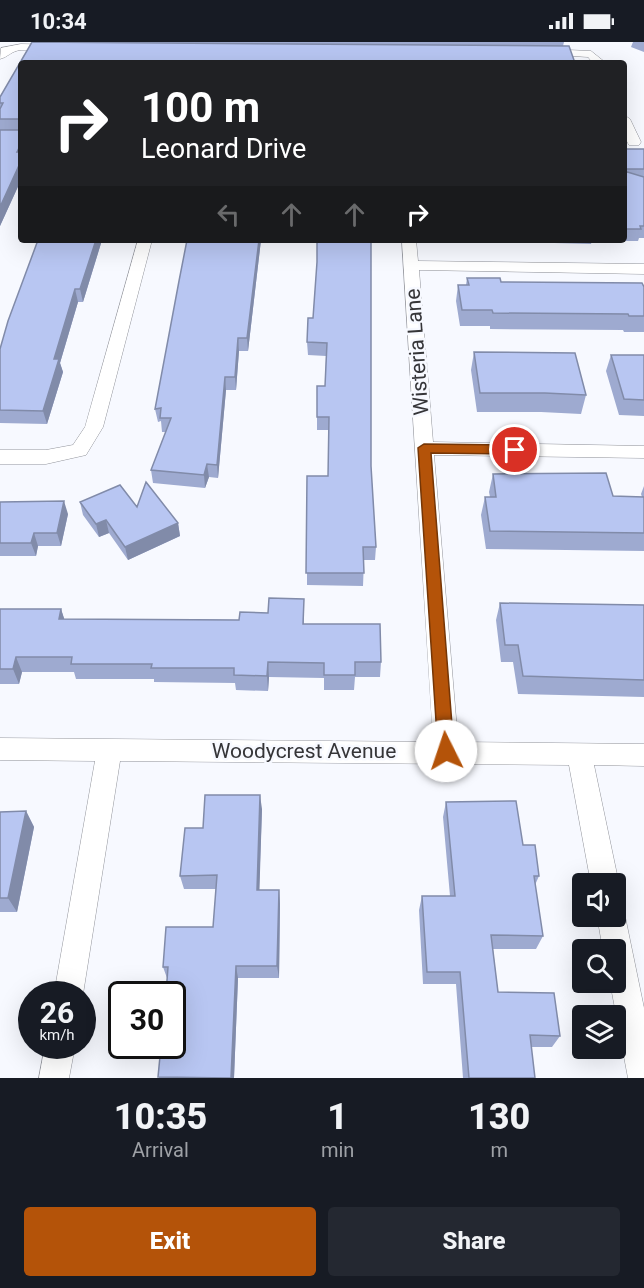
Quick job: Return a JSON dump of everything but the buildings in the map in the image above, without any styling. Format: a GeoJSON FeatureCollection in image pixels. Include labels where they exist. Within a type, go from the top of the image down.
{"type":"FeatureCollection","features":[{"type":"Feature","properties":{"kind":"street"},"geometry":{"type":"LineString","coordinates":[[0,56],[5,50],[21,47],[68,48]]}},
{"type":"Feature","properties":{"kind":"street"},"geometry":{"type":"LineString","coordinates":[[528,52],[591,54],[597,60]]}},
{"type":"Feature","properties":{"kind":"street"},"geometry":{"type":"LineString","coordinates":[[627,125],[634,142]]}},
{"type":"Feature","properties":{"kind":"street"},"geometry":{"type":"LineString","coordinates":[[0,457],[46,457],[80,450],[94,427],[144,243]]}},
{"type":"Feature","properties":{"kind":"street","name":"Wisteria Lane"},"geometry":{"type":"LineString","coordinates":[[409,243],[446,751]]}},
{"type":"Feature","properties":{"kind":"street"},"geometry":{"type":"LineString","coordinates":[[411,265],[644,269]]}},
{"type":"Feature","properties":{"kind":"street"},"geometry":{"type":"LineString","coordinates":[[424,448],[644,452]]}},
{"type":"Feature","properties":{"kind":"street","name":"Woodycrest Avenue"},"geometry":{"type":"LineString","coordinates":[[0,749],[109,752],[446,751],[644,755]]}},
{"type":"Feature","properties":{"kind":"street"},"geometry":{"type":"LineString","coordinates":[[70,981],[109,752]]}},
{"type":"Feature","properties":{"kind":"street"},"geometry":{"type":"LineString","coordinates":[[579,753],[603,873]]}},
{"type":"Feature","properties":{"kind":"street"},"geometry":{"type":"LineString","coordinates":[[613,927],[643,1078]]}},
{"type":"Feature","properties":{"kind":"street"},"geometry":{"type":"LineString","coordinates":[[54,1078],[58,1059]]}},
{"type":"Feature","properties":{"kind":"route"},"geometry":{"type":"LineString","coordinates":[[446,751],[424,448],[515,450]]}}]}
